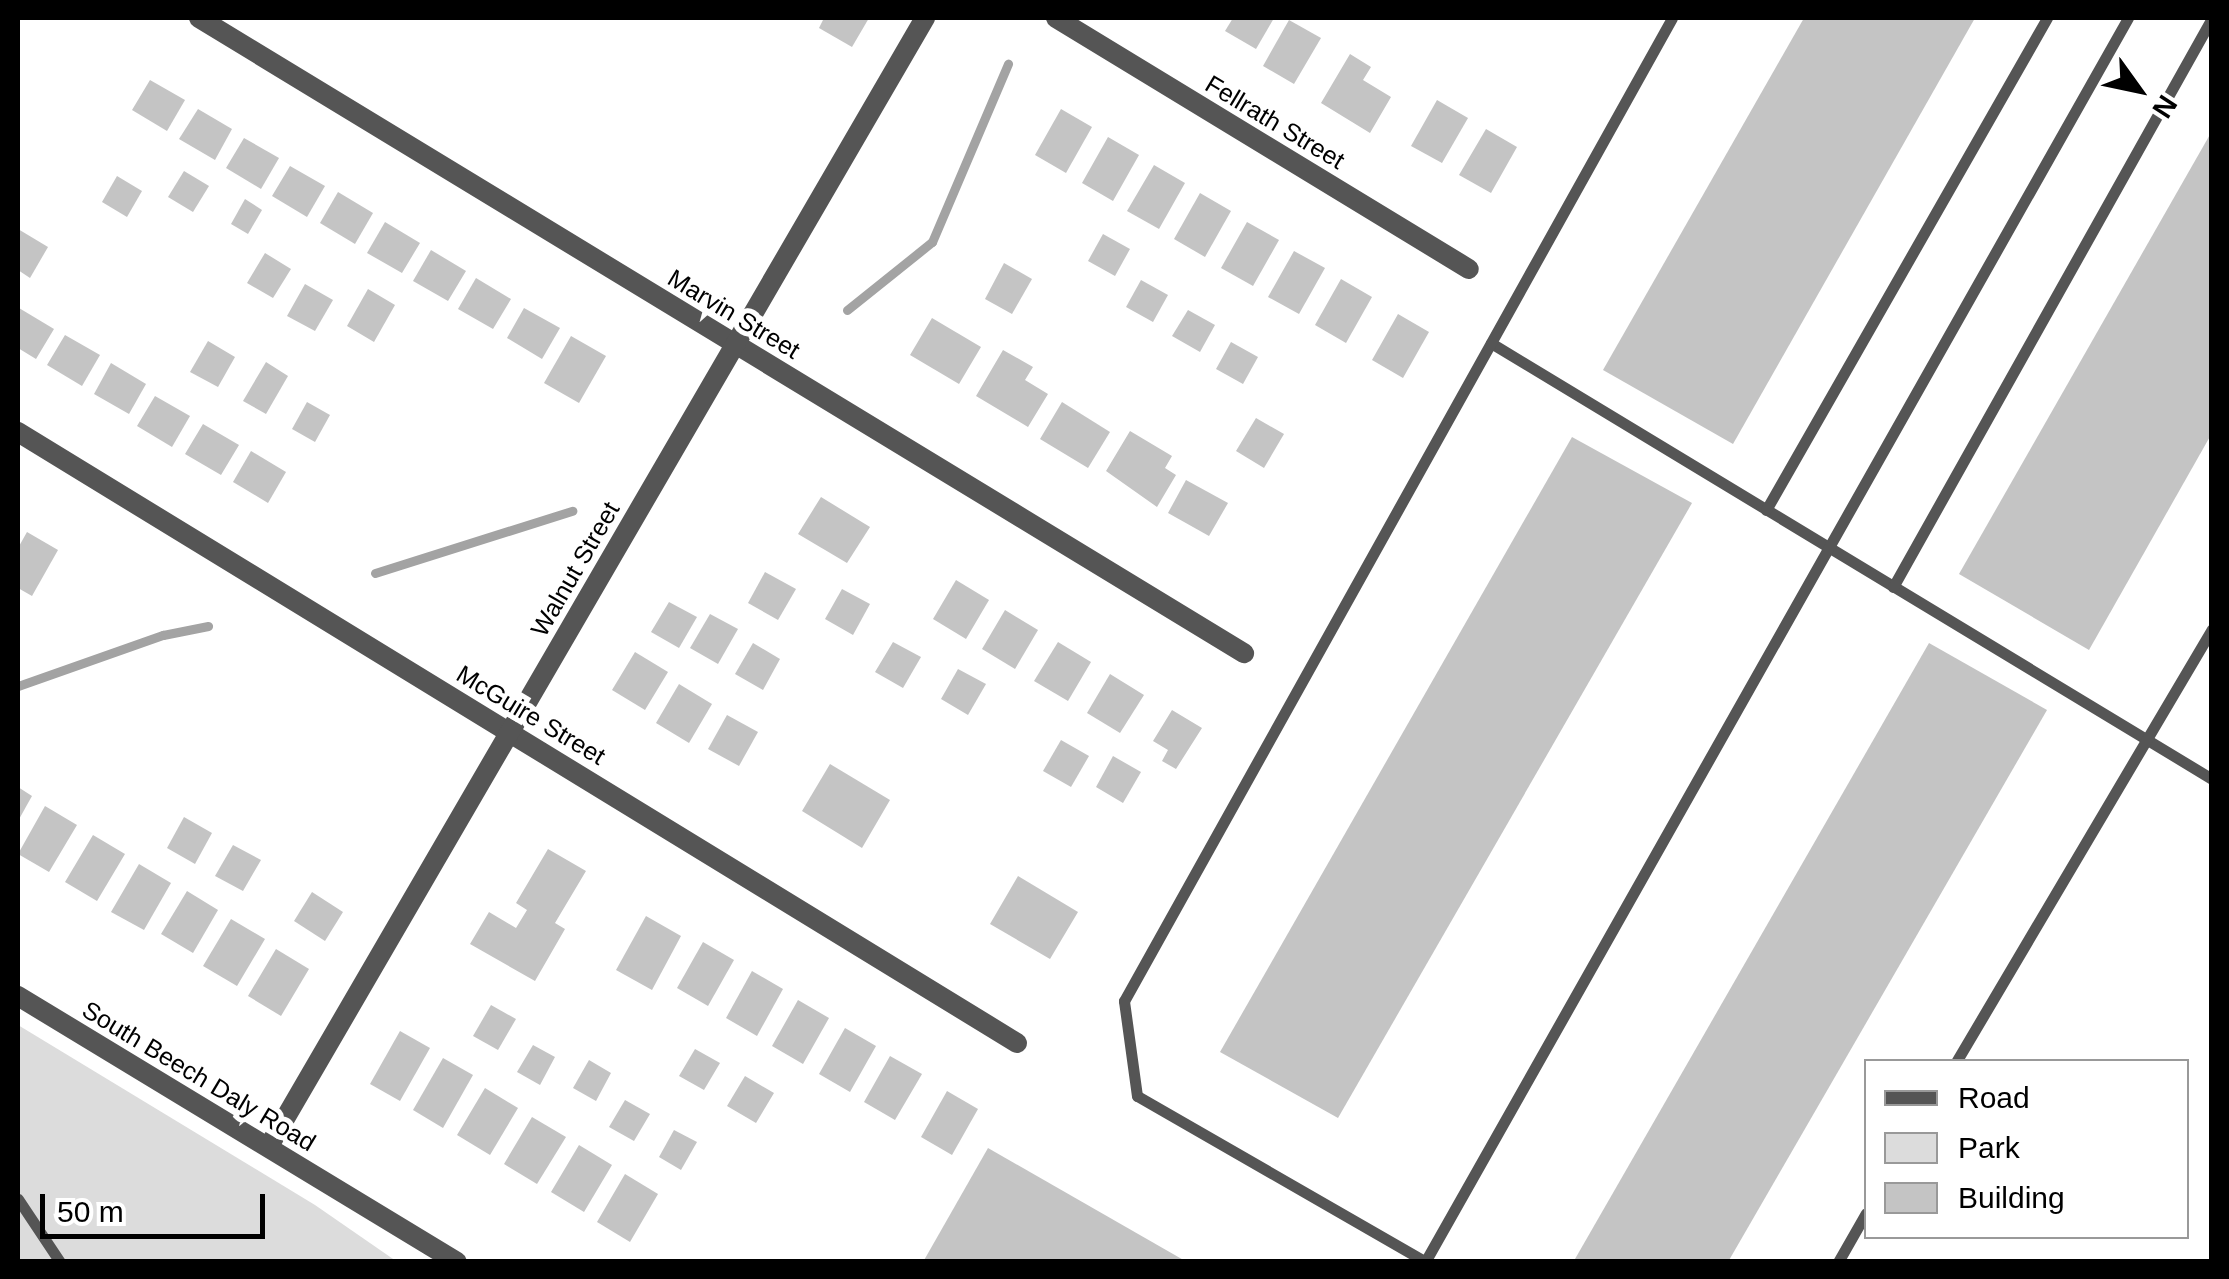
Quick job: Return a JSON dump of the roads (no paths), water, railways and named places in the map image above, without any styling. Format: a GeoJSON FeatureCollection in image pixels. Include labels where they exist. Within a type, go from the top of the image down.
{"type":"FeatureCollection","features":[{"type":"Feature","properties":{"kind":"street","name":"Marvin Street"},"geometry":{"type":"LineString","coordinates":[[199,18],[1244,653]]}},
{"type":"Feature","properties":{"kind":"street","name":"Walnut Street"},"geometry":{"type":"LineString","coordinates":[[269,1146],[924,18]]}},
{"type":"Feature","properties":{"kind":"street","name":"Fellrath Street"},"geometry":{"type":"LineString","coordinates":[[1056,18],[1469,269]]}},
{"type":"Feature","properties":{"kind":"street","name":"McGuire Street"},"geometry":{"type":"LineString","coordinates":[[18,432],[1016,1043]]}},
{"type":"Feature","properties":{"kind":"street","name":"South Beech Daly Road"},"geometry":{"type":"LineString","coordinates":[[18,996],[457,1262]]}},
{"type":"Feature","properties":{"kind":"lane"},"geometry":{"type":"LineString","coordinates":[[1672,18],[1124,1001],[1136,1096],[1425,1261],[2128,18]]}},
{"type":"Feature","properties":{"kind":"lane"},"geometry":{"type":"LineString","coordinates":[[1766,510],[2047,18]]}},
{"type":"Feature","properties":{"kind":"lane"},"geometry":{"type":"LineString","coordinates":[[1893,587],[2212,18]]}},
{"type":"Feature","properties":{"kind":"lane"},"geometry":{"type":"LineString","coordinates":[[1491,343],[2212,778]]}},
{"type":"Feature","properties":{"kind":"lane"},"geometry":{"type":"LineString","coordinates":[[1958,1059],[2212,629]]}},
{"type":"Feature","properties":{"kind":"lane"},"geometry":{"type":"LineString","coordinates":[[18,1199],[60,1262]]}},
{"type":"Feature","properties":{"kind":"lane"},"geometry":{"type":"LineString","coordinates":[[1838,1262],[1864,1216]]}},
{"type":"Feature","properties":{"kind":"waterway"},"geometry":{"type":"LineString","coordinates":[[847,310],[932,242],[1008,64]]}},
{"type":"Feature","properties":{"kind":"waterway"},"geometry":{"type":"LineString","coordinates":[[375,573],[572,511]]}},
{"type":"Feature","properties":{"kind":"waterway"},"geometry":{"type":"LineString","coordinates":[[18,686],[163,635],[208,626]]}}]}
